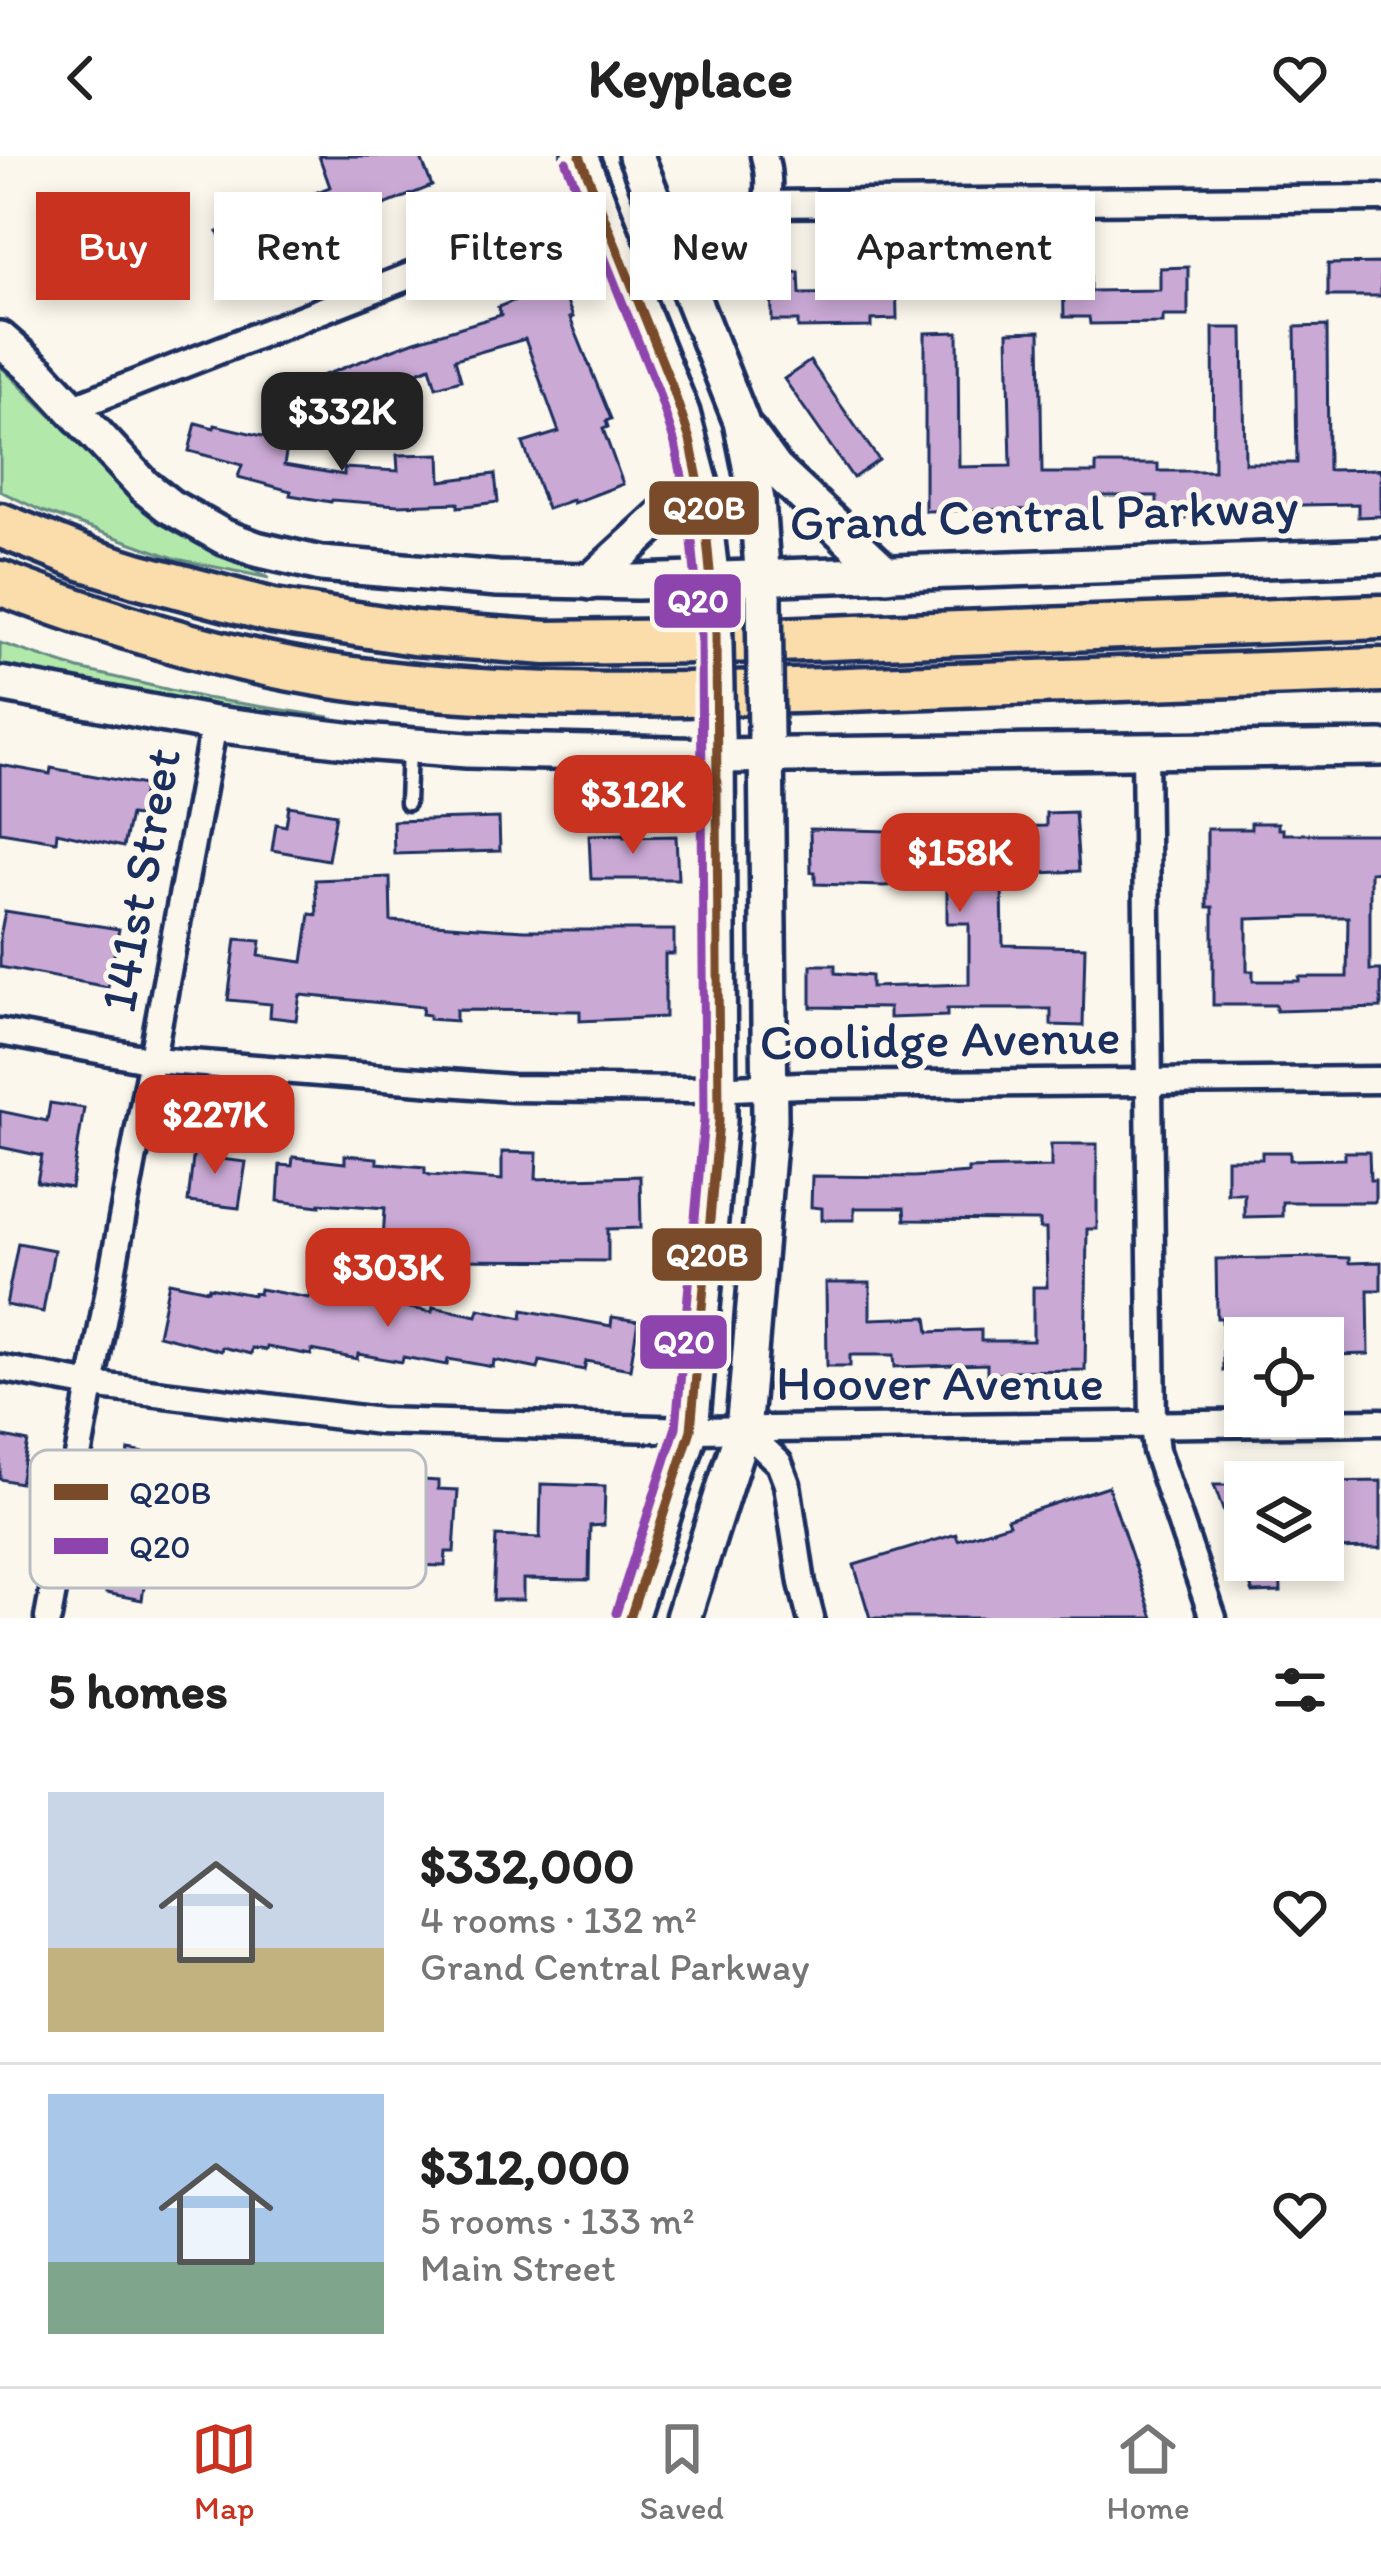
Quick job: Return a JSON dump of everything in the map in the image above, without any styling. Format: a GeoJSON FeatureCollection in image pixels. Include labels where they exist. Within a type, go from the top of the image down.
{"type":"FeatureCollection","features":[{"type":"Feature","properties":{"kind":"highway"},"geometry":{"type":"LineString","coordinates":[[0,525],[136,575],[273,611],[414,633],[547,643],[799,640],[1381,616]]}},
{"type":"Feature","properties":{"kind":"highway"},"geometry":{"type":"LineString","coordinates":[[0,584],[119,626],[222,655],[429,688],[678,694],[1381,670]]}},
{"type":"Feature","properties":{"kind":"main road"},"geometry":{"type":"LineString","coordinates":[[580,156],[595,192]]}},
{"type":"Feature","properties":{"kind":"main road"},"geometry":{"type":"LineString","coordinates":[[636,156],[651,192]]}},
{"type":"Feature","properties":{"kind":"main road"},"geometry":{"type":"LineString","coordinates":[[606,220],[682,413],[700,481],[713,590],[717,746],[720,1088],[691,1430],[630,1618]]}},
{"type":"Feature","properties":{"kind":"main road"},"geometry":{"type":"LineString","coordinates":[[683,1618],[743,1429],[770,1086],[767,745],[757,500],[741,421],[694,300]]}},
{"type":"Feature","properties":{"kind":"main road","name":"Grand Central Parkway"},"geometry":{"type":"LineString","coordinates":[[0,339],[169,506],[224,537],[321,564],[713,590],[887,574],[1381,556]]}},
{"type":"Feature","properties":{"kind":"main road"},"geometry":{"type":"LineString","coordinates":[[741,421],[775,469],[887,574]]}},
{"type":"Feature","properties":{"kind":"main road"},"geometry":{"type":"LineString","coordinates":[[590,582],[700,481]]}},
{"type":"Feature","properties":{"kind":"main road"},"geometry":{"type":"LineString","coordinates":[[0,684],[214,724],[409,746],[533,753],[767,745],[1145,751],[1381,748]]}},
{"type":"Feature","properties":{"kind":"street"},"geometry":{"type":"LineString","coordinates":[[764,156],[769,192]]}},
{"type":"Feature","properties":{"kind":"street"},"geometry":{"type":"LineString","coordinates":[[791,204],[1381,198]]}},
{"type":"Feature","properties":{"kind":"street"},"geometry":{"type":"LineString","coordinates":[[73,408],[406,278]]}},
{"type":"Feature","properties":{"kind":"street","name":"141st Street"},"geometry":{"type":"LineString","coordinates":[[80,1450],[214,724]]}},
{"type":"Feature","properties":{"kind":"street"},"geometry":{"type":"LineString","coordinates":[[1145,751],[1153,1425],[1156,1451],[1213,1618]]}},
{"type":"Feature","properties":{"kind":"street","name":"Coolidge Avenue"},"geometry":{"type":"LineString","coordinates":[[0,1032],[153,1060],[512,1088],[1381,1079]]}},
{"type":"Feature","properties":{"kind":"street","name":"Hoover Avenue"},"geometry":{"type":"LineString","coordinates":[[0,1367],[92,1385],[379,1421],[691,1430],[1381,1422]]}},
{"type":"Feature","properties":{"kind":"street"},"geometry":{"type":"LineString","coordinates":[[743,1429],[779,1463],[787,1484],[811,1618]]}},
{"type":"Feature","properties":{"kind":"street","name":"141st Street"},"geometry":{"type":"LineString","coordinates":[[48,1618],[54,1588]]}},
{"type":"Feature","properties":{"kind":"lane"},"geometry":{"type":"LineString","coordinates":[[407,803],[409,746]]}},
{"type":"Feature","properties":{"kind":"green space"},"geometry":{"type":"Polygon","coordinates":[[[0,366],[162,524],[269,578],[177,559],[42,511],[0,491],[0,366]]]}},
{"type":"Feature","properties":{"kind":"green space"},"geometry":{"type":"Polygon","coordinates":[[[0,643],[79,669],[205,698],[330,717],[211,708],[0,671],[0,643]]]}},
{"type":"Feature","properties":{"kind":"building"},"geometry":{"type":"Polygon","coordinates":[[[319,156],[420,156],[432,186],[406,192],[406,196],[382,206],[382,192],[318,192],[330,187],[319,156]]]}},
{"type":"Feature","properties":{"kind":"building"},"geometry":{"type":"Polygon","coordinates":[[[1381,263],[1381,296],[1328,296],[1328,264],[1381,263]]]}},
{"type":"Feature","properties":{"kind":"building"},"geometry":{"type":"Polygon","coordinates":[[[1188,267],[1188,316],[1163,316],[1163,323],[1090,324],[1089,317],[1064,317],[1064,300],[1095,300],[1095,291],[1160,290],[1160,268],[1188,267]]]}},
{"type":"Feature","properties":{"kind":"building"},"geometry":{"type":"Polygon","coordinates":[[[791,272],[799,272],[800,294],[815,294],[815,300],[897,300],[897,319],[871,320],[871,327],[798,328],[798,321],[772,321],[772,300],[791,300],[791,272]]]}},
{"type":"Feature","properties":{"kind":"building"},"geometry":{"type":"Polygon","coordinates":[[[515,300],[566,300],[611,419],[603,429],[623,484],[547,509],[523,443],[559,432],[525,339],[455,359],[461,380],[436,387],[430,367],[311,410],[300,384],[501,315],[498,307],[515,300]]]}},
{"type":"Feature","properties":{"kind":"building"},"geometry":{"type":"Polygon","coordinates":[[[1327,326],[1328,470],[1381,469],[1381,516],[1358,517],[1358,504],[1185,507],[1185,519],[1157,519],[1157,496],[1099,496],[1099,521],[1071,521],[1071,509],[925,511],[925,333],[958,332],[959,467],[1011,466],[1008,332],[1040,331],[1042,473],[1096,473],[1096,464],[1158,464],[1158,471],[1214,471],[1213,328],[1243,328],[1245,463],[1297,463],[1295,327],[1327,326]]]}},
{"type":"Feature","properties":{"kind":"building"},"geometry":{"type":"Polygon","coordinates":[[[810,361],[879,460],[853,478],[784,379],[810,361]]]}},
{"type":"Feature","properties":{"kind":"building"},"geometry":{"type":"Polygon","coordinates":[[[196,423],[288,442],[284,465],[344,475],[344,468],[398,471],[397,455],[440,454],[441,481],[495,474],[498,502],[458,507],[458,503],[398,505],[290,495],[291,491],[238,477],[242,465],[189,451],[196,423]]]}},
{"type":"Feature","properties":{"kind":"building"},"geometry":{"type":"Polygon","coordinates":[[[0,765],[50,774],[51,768],[145,785],[138,816],[130,815],[123,847],[57,832],[56,841],[0,832],[0,765]]]}},
{"type":"Feature","properties":{"kind":"building"},"geometry":{"type":"Polygon","coordinates":[[[289,806],[336,814],[328,860],[272,850],[276,824],[286,826],[289,806]]]}},
{"type":"Feature","properties":{"kind":"building"},"geometry":{"type":"Polygon","coordinates":[[[1075,812],[1079,871],[1019,874],[1019,885],[1002,885],[1003,945],[1085,947],[1083,1026],[1051,1025],[1051,1009],[947,1009],[947,1016],[889,1018],[889,1008],[811,1007],[811,965],[835,965],[835,973],[871,976],[871,987],[969,984],[969,923],[947,923],[947,882],[815,884],[810,829],[930,832],[1046,826],[1046,813],[1075,812]]]}},
{"type":"Feature","properties":{"kind":"building"},"geometry":{"type":"Polygon","coordinates":[[[499,818],[500,851],[394,854],[393,821],[499,818]]]}},
{"type":"Feature","properties":{"kind":"building"},"geometry":{"type":"Polygon","coordinates":[[[1251,823],[1278,823],[1283,834],[1381,834],[1381,871],[1370,872],[1370,970],[1381,970],[1381,1008],[1276,1011],[1276,1005],[1213,1005],[1207,829],[1251,829],[1251,823]],[[1348,917],[1247,919],[1247,971],[1253,971],[1253,981],[1347,977],[1348,917]]]}},
{"type":"Feature","properties":{"kind":"building"},"geometry":{"type":"Polygon","coordinates":[[[589,835],[676,836],[678,879],[591,879],[589,835]]]}},
{"type":"Feature","properties":{"kind":"building"},"geometry":{"type":"Polygon","coordinates":[[[390,877],[391,921],[524,930],[674,930],[674,954],[665,954],[665,1017],[580,1021],[580,1011],[456,1010],[456,1021],[429,1019],[422,1014],[423,1007],[300,995],[296,1020],[270,1017],[271,1004],[228,1000],[236,939],[261,941],[259,956],[303,962],[310,914],[317,915],[315,880],[390,877]]]}},
{"type":"Feature","properties":{"kind":"building"},"geometry":{"type":"Polygon","coordinates":[[[5,911],[119,929],[108,987],[0,967],[5,911]]]}},
{"type":"Feature","properties":{"kind":"building"},"geometry":{"type":"Polygon","coordinates":[[[50,1103],[84,1108],[71,1188],[37,1182],[42,1156],[0,1147],[0,1111],[47,1121],[50,1103]]]}},
{"type":"Feature","properties":{"kind":"building"},"geometry":{"type":"Polygon","coordinates":[[[195,1141],[222,1144],[220,1159],[246,1162],[239,1208],[188,1202],[195,1141]]]}},
{"type":"Feature","properties":{"kind":"building"},"geometry":{"type":"Polygon","coordinates":[[[1051,1144],[1097,1144],[1097,1229],[1087,1229],[1085,1370],[987,1374],[987,1364],[895,1367],[894,1355],[850,1355],[850,1366],[827,1366],[826,1283],[870,1283],[870,1319],[927,1317],[929,1332],[981,1330],[981,1341],[1033,1341],[1033,1287],[1047,1287],[1046,1229],[1040,1229],[1040,1221],[905,1220],[904,1208],[854,1208],[854,1220],[822,1220],[822,1208],[811,1207],[812,1176],[914,1177],[968,1173],[968,1169],[1051,1167],[1051,1144]]]}},
{"type":"Feature","properties":{"kind":"building"},"geometry":{"type":"Polygon","coordinates":[[[502,1152],[537,1153],[536,1179],[640,1176],[641,1228],[608,1229],[608,1261],[435,1260],[382,1255],[385,1208],[278,1201],[280,1165],[292,1166],[293,1157],[345,1163],[345,1155],[377,1158],[377,1163],[425,1167],[430,1175],[502,1180],[502,1152]]]}},
{"type":"Feature","properties":{"kind":"building"},"geometry":{"type":"Polygon","coordinates":[[[1262,1152],[1290,1152],[1290,1160],[1345,1159],[1345,1152],[1369,1152],[1375,1202],[1282,1202],[1282,1216],[1244,1217],[1244,1193],[1227,1193],[1227,1159],[1262,1159],[1262,1152]]]}},
{"type":"Feature","properties":{"kind":"building"},"geometry":{"type":"Polygon","coordinates":[[[18,1243],[54,1250],[43,1312],[6,1305],[18,1243]]]}},
{"type":"Feature","properties":{"kind":"building"},"geometry":{"type":"Polygon","coordinates":[[[1321,1257],[1349,1258],[1349,1263],[1381,1262],[1381,1290],[1368,1290],[1369,1354],[1344,1355],[1344,1317],[1224,1317],[1223,1371],[1216,1259],[1321,1257]]]}},
{"type":"Feature","properties":{"kind":"building"},"geometry":{"type":"Polygon","coordinates":[[[169,1282],[253,1295],[260,1289],[309,1298],[310,1294],[386,1310],[387,1304],[432,1312],[433,1307],[477,1316],[479,1309],[522,1318],[523,1310],[611,1326],[612,1317],[638,1321],[630,1369],[586,1361],[584,1370],[540,1361],[538,1369],[494,1360],[493,1367],[448,1359],[447,1365],[267,1347],[252,1348],[251,1354],[158,1335],[169,1282]]]}},
{"type":"Feature","properties":{"kind":"building"},"geometry":{"type":"Polygon","coordinates":[[[0,1436],[28,1442],[20,1483],[0,1479],[0,1436]]]}},
{"type":"Feature","properties":{"kind":"building"},"geometry":{"type":"Polygon","coordinates":[[[426,1480],[438,1481],[438,1489],[458,1490],[454,1552],[446,1552],[445,1566],[426,1566],[426,1480]]]}},
{"type":"Feature","properties":{"kind":"building"},"geometry":{"type":"Polygon","coordinates":[[[1381,1481],[1381,1548],[1344,1549],[1344,1482],[1381,1481]]]}},
{"type":"Feature","properties":{"kind":"building"},"geometry":{"type":"Polygon","coordinates":[[[541,1484],[605,1486],[604,1525],[590,1526],[589,1580],[523,1579],[523,1600],[493,1600],[496,1536],[540,1538],[541,1484]]]}},
{"type":"Feature","properties":{"kind":"building"},"geometry":{"type":"Polygon","coordinates":[[[1214,1485],[1224,1485],[1224,1513],[1214,1485]]]}},
{"type":"Feature","properties":{"kind":"building"},"geometry":{"type":"Polygon","coordinates":[[[1108,1486],[1153,1618],[870,1618],[854,1565],[956,1534],[958,1540],[1108,1486]]]}},
{"type":"Feature","properties":{"kind":"building"},"geometry":{"type":"Polygon","coordinates":[[[1249,1581],[1281,1581],[1281,1592],[1253,1593],[1249,1581]]]}},
{"type":"Feature","properties":{"kind":"building"},"geometry":{"type":"Polygon","coordinates":[[[107,1588],[144,1588],[142,1600],[106,1593],[107,1588]]]}},
{"type":"Feature","properties":{"kind":"transit line","name":"Q20B"},"geometry":{"type":"LineString","coordinates":[[580,156],[690,440],[704,508],[716,634],[719,1121],[691,1430],[630,1618]]}},
{"type":"Feature","properties":{"kind":"transit line","name":"Q20"},"geometry":{"type":"LineString","coordinates":[[566,162],[675,444],[689,510],[701,635],[704,1120],[676,1427],[616,1613]]}}]}
